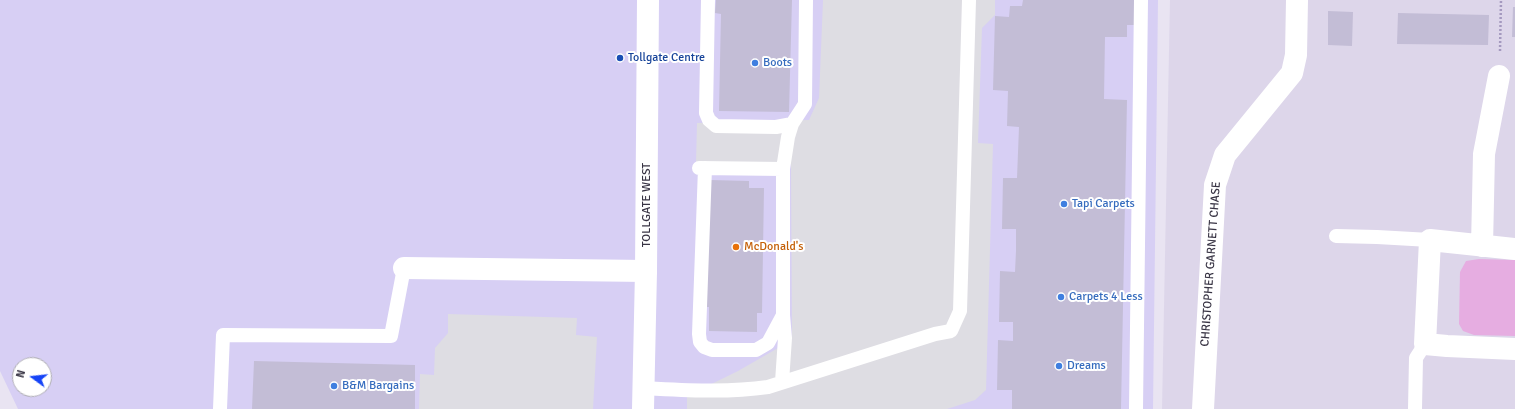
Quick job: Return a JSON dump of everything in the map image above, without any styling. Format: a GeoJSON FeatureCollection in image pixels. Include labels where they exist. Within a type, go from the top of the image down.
{"type":"FeatureCollection","features":[{"type":"Feature","properties":{"kind":"street","name":"TOLLGATE WEST"},"geometry":{"type":"LineString","coordinates":[[643,398],[646,271],[648,0]]}},
{"type":"Feature","properties":{"kind":"street","name":"CHRISTOPHER GARNETT CHASE"},"geometry":{"type":"LineString","coordinates":[[1203,409],[1215,185],[1225,155],[1292,72],[1296,55],[1298,0]]}},
{"type":"Feature","properties":{"kind":"street"},"geometry":{"type":"LineString","coordinates":[[1482,246],[1484,154],[1500,76]]}},
{"type":"Feature","properties":{"kind":"street"},"geometry":{"type":"LineString","coordinates":[[1515,249],[1430,240],[1425,344],[1515,349]]}},
{"type":"Feature","properties":{"kind":"street"},"geometry":{"type":"LineString","coordinates":[[404,268],[646,271]]}},
{"type":"Feature","properties":{"kind":"lane"},"geometry":{"type":"LineString","coordinates":[[708,0],[706,113],[709,120],[716,126],[776,127],[792,124]]}},
{"type":"Feature","properties":{"kind":"lane"},"geometry":{"type":"LineString","coordinates":[[782,382],[785,338],[783,315],[783,169],[788,137],[792,124],[805,104],[806,0]]}},
{"type":"Feature","properties":{"kind":"lane"},"geometry":{"type":"LineString","coordinates":[[643,398],[711,391],[742,391],[768,387],[839,366],[935,334],[951,331],[960,311],[969,0]]}},
{"type":"Feature","properties":{"kind":"lane"},"geometry":{"type":"LineString","coordinates":[[1136,409],[1141,0]]}},
{"type":"Feature","properties":{"kind":"lane"},"geometry":{"type":"LineString","coordinates":[[783,169],[702,168],[700,342],[704,347],[712,350],[756,350],[768,343],[783,315]]}},
{"type":"Feature","properties":{"kind":"lane"},"geometry":{"type":"LineString","coordinates":[[1336,236],[1430,240]]}},
{"type":"Feature","properties":{"kind":"lane"},"geometry":{"type":"LineString","coordinates":[[220,409],[223,335],[390,336],[404,268]]}},
{"type":"Feature","properties":{"kind":"lane"},"geometry":{"type":"LineString","coordinates":[[1415,409],[1416,358],[1425,344]]}},
{"type":"Feature","properties":{"kind":"path"},"geometry":{"type":"LineString","coordinates":[[1500,76],[1501,0]]}},
{"type":"Feature","properties":{"kind":"shaded area"},"geometry":{"type":"Polygon","coordinates":[[[0,0],[1158,0],[1153,409],[18,409],[12,397],[52,397],[52,357],[12,357],[12,396],[0,371],[0,0]]]}},
{"type":"Feature","properties":{"kind":"shaded area"},"geometry":{"type":"Polygon","coordinates":[[[823,0],[995,0],[995,15],[982,28],[978,143],[993,144],[986,390],[975,400],[947,409],[687,409],[687,396],[738,371],[792,340],[791,164],[696,163],[697,123],[809,120],[819,98],[823,0]]]}},
{"type":"Feature","properties":{"kind":"shaded area"},"geometry":{"type":"Polygon","coordinates":[[[1170,0],[1515,0],[1515,409],[1162,409],[1170,0]]]}},
{"type":"Feature","properties":{"kind":"shaded area"},"geometry":{"type":"Polygon","coordinates":[[[1479,259],[1515,260],[1515,336],[1474,335],[1463,331],[1459,324],[1460,272],[1466,261],[1479,259]]]}},
{"type":"Feature","properties":{"kind":"shaded area"},"geometry":{"type":"Polygon","coordinates":[[[448,314],[577,318],[576,335],[597,337],[593,409],[419,409],[420,374],[434,375],[435,348],[448,333],[448,314]]]}},
{"type":"Feature","properties":{"kind":"building","name":"Boots"},"geometry":{"type":"Polygon","coordinates":[[[716,0],[792,0],[789,112],[719,111],[721,14],[715,13],[716,0]]]}},
{"type":"Feature","properties":{"kind":"building"},"geometry":{"type":"Polygon","coordinates":[[[1023,0],[1135,0],[1135,25],[1127,25],[1127,37],[1105,37],[1104,99],[1127,100],[1121,409],[1012,409],[1012,390],[997,390],[998,340],[1013,341],[1013,322],[999,322],[1000,271],[1015,272],[1016,229],[1002,229],[1003,178],[1017,178],[1019,127],[1007,126],[1008,91],[993,90],[995,16],[1009,17],[1010,6],[1022,6],[1023,0]]]}},
{"type":"Feature","properties":{"kind":"building"},"geometry":{"type":"Polygon","coordinates":[[[1513,7],[1515,7],[1515,37],[1512,37],[1513,7]]]}},
{"type":"Feature","properties":{"kind":"building"},"geometry":{"type":"Polygon","coordinates":[[[1328,11],[1353,12],[1352,46],[1328,45],[1328,11]]]}},
{"type":"Feature","properties":{"kind":"building"},"geometry":{"type":"Polygon","coordinates":[[[1398,13],[1489,15],[1488,45],[1397,44],[1398,13]]]}},
{"type":"Feature","properties":{"kind":"building","name":"McDonald's"},"geometry":{"type":"Polygon","coordinates":[[[710,180],[749,181],[749,188],[764,188],[762,313],[757,313],[757,332],[709,331],[709,307],[706,307],[710,180]]]}},
{"type":"Feature","properties":{"kind":"building","name":"B&M Bargains"},"geometry":{"type":"Polygon","coordinates":[[[254,361],[415,365],[415,409],[252,409],[254,361]]]}},
{"type":"Feature","properties":{"kind":"place","name":"Tollgate Centre"},"geometry":{"type":"Point","coordinates":[620,58]}},
{"type":"Feature","properties":{"kind":"place","name":"Boots"},"geometry":{"type":"Point","coordinates":[755,63]}},
{"type":"Feature","properties":{"kind":"place","name":"Tapi Carpets"},"geometry":{"type":"Point","coordinates":[1064,204]}},
{"type":"Feature","properties":{"kind":"place","name":"McDonald's"},"geometry":{"type":"Point","coordinates":[736,247]}},
{"type":"Feature","properties":{"kind":"place","name":"Carpets 4 Less"},"geometry":{"type":"Point","coordinates":[1061,297]}},
{"type":"Feature","properties":{"kind":"place","name":"Dreams"},"geometry":{"type":"Point","coordinates":[1059,366]}},
{"type":"Feature","properties":{"kind":"place","name":"B&M Bargains"},"geometry":{"type":"Point","coordinates":[334,386]}}]}
